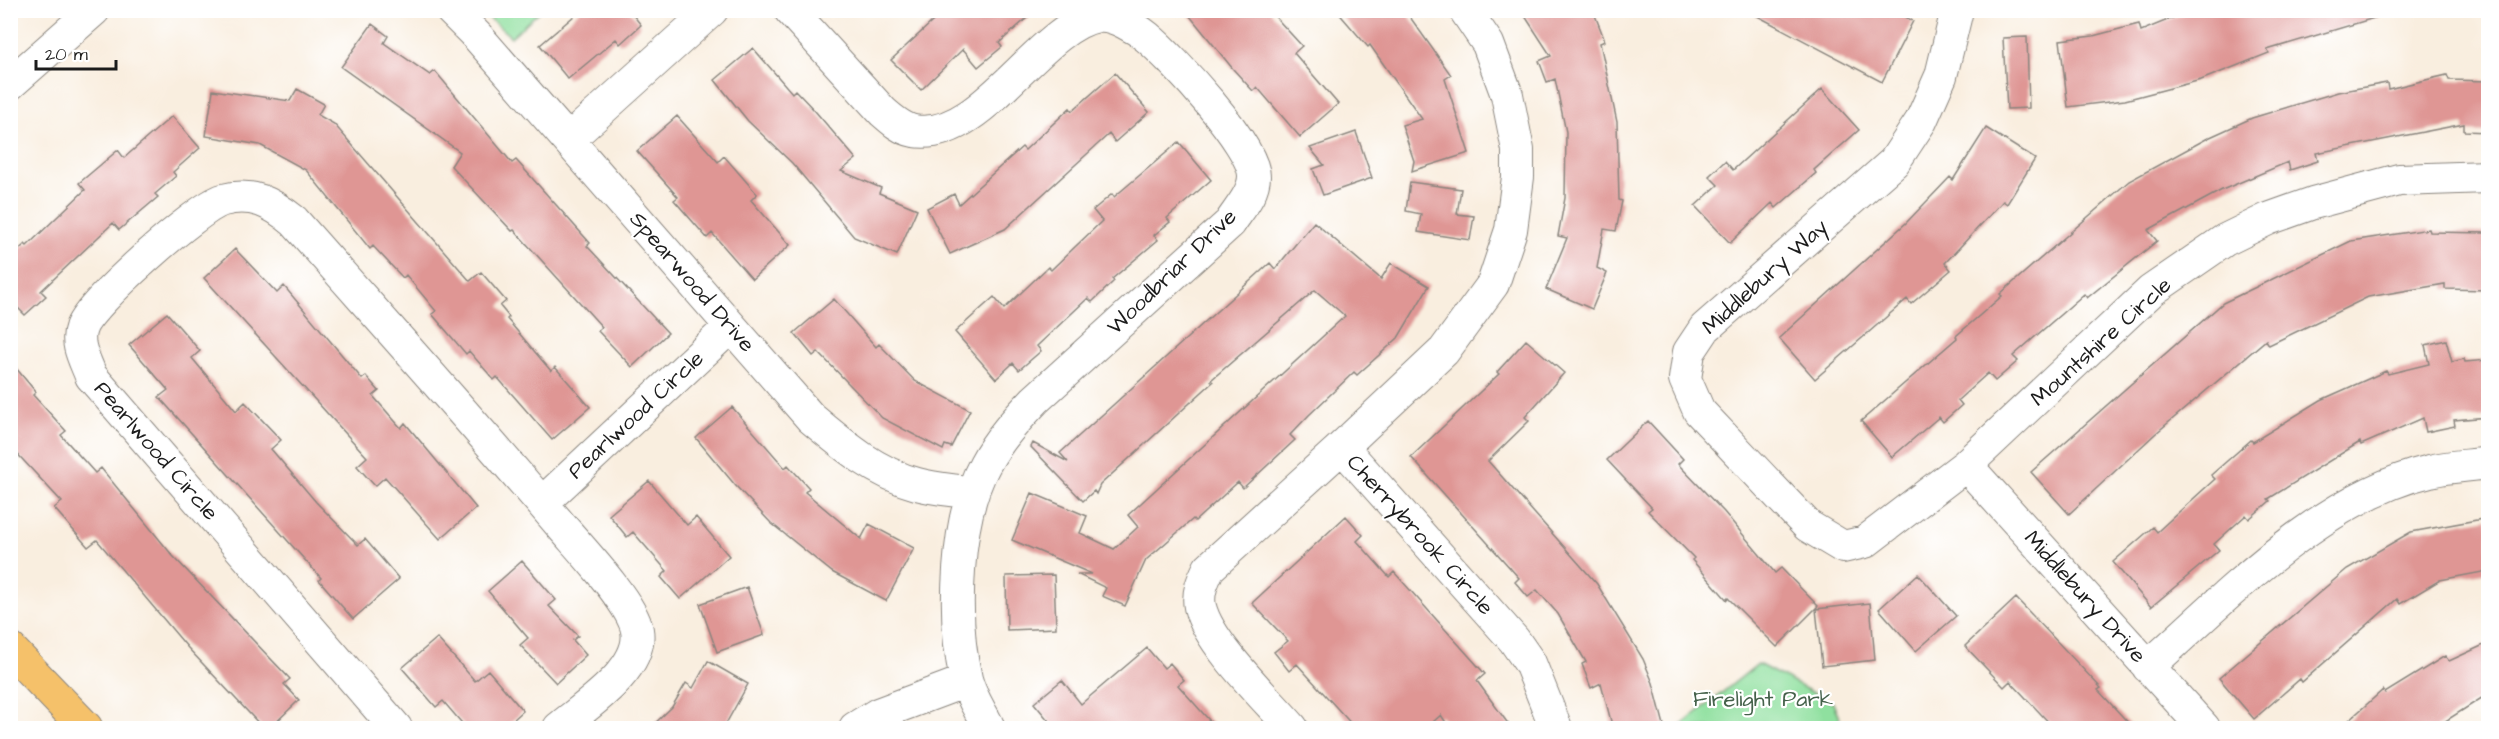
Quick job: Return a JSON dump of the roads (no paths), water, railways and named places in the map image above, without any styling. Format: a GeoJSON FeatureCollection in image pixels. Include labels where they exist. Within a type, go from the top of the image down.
{"type":"FeatureCollection","features":[{"type":"Feature","properties":{"kind":"main road"},"geometry":{"type":"LineString","coordinates":[[10,649],[86,729]]}},
{"type":"Feature","properties":{"kind":"street"},"geometry":{"type":"LineString","coordinates":[[10,84],[94,10]]}},
{"type":"Feature","properties":{"kind":"street","name":"Spearwood Drive"},"geometry":{"type":"LineString","coordinates":[[451,10],[477,36],[811,418],[854,454],[897,477],[918,485],[973,493]]}},
{"type":"Feature","properties":{"kind":"street"},"geometry":{"type":"LineString","coordinates":[[568,140],[712,10]]}},
{"type":"Feature","properties":{"kind":"street","name":"Woodbriar Drive"},"geometry":{"type":"LineString","coordinates":[[789,10],[883,112],[899,125],[914,131],[942,130],[974,112],[1068,30],[1100,16],[1114,18],[1146,35],[1167,55],[1242,143],[1252,160],[1254,175],[1252,189],[1230,223],[1035,400],[1011,424],[984,465],[973,493],[961,555],[958,631],[966,681],[989,729]]}},
{"type":"Feature","properties":{"kind":"street"},"geometry":{"type":"LineString","coordinates":[[1342,447],[1444,351],[1493,284],[1511,230],[1518,177],[1518,150],[1507,95],[1488,44],[1465,10]]}},
{"type":"Feature","properties":{"kind":"street","name":"Middlebury Way"},"geometry":{"type":"LineString","coordinates":[[1957,10],[1941,76],[1920,121],[1894,162],[1706,328],[1689,352],[1684,380],[1699,411],[1808,526],[1843,546],[1865,542],[1966,465]]}},
{"type":"Feature","properties":{"kind":"street","name":"Mountshire Circle"},"geometry":{"type":"LineString","coordinates":[[1966,465],[2151,291],[2225,240],[2268,219],[2313,203],[2399,180],[2488,177]]}},
{"type":"Feature","properties":{"kind":"street","name":"Pearlwood Circle"},"geometry":{"type":"LineString","coordinates":[[396,729],[91,376],[78,341],[87,314],[184,223],[207,207],[223,200],[262,198],[294,221],[542,503],[619,595],[637,629],[636,646],[627,666],[559,729]]}},
{"type":"Feature","properties":{"kind":"street","name":"Pearlwood Circle"},"geometry":{"type":"LineString","coordinates":[[542,503],[730,327]]}},
{"type":"Feature","properties":{"kind":"street","name":"Cherrybrook Circle"},"geometry":{"type":"LineString","coordinates":[[1292,729],[1217,642],[1199,606],[1200,585],[1209,568],[1342,447],[1514,639],[1530,663],[1556,729]]}},
{"type":"Feature","properties":{"kind":"street"},"geometry":{"type":"LineString","coordinates":[[2148,667],[2239,585],[2321,519],[2395,483],[2430,471],[2488,463]]}},
{"type":"Feature","properties":{"kind":"street","name":"Middlebury Drive"},"geometry":{"type":"LineString","coordinates":[[1966,465],[2204,729]]}},
{"type":"Feature","properties":{"kind":"street"},"geometry":{"type":"LineString","coordinates":[[855,729],[878,714],[966,681]]}},
{"type":"Feature","properties":{"kind":"park label","name":"Firelight Park"},"geometry":{"type":"Point","coordinates":[1763,699]}}]}
